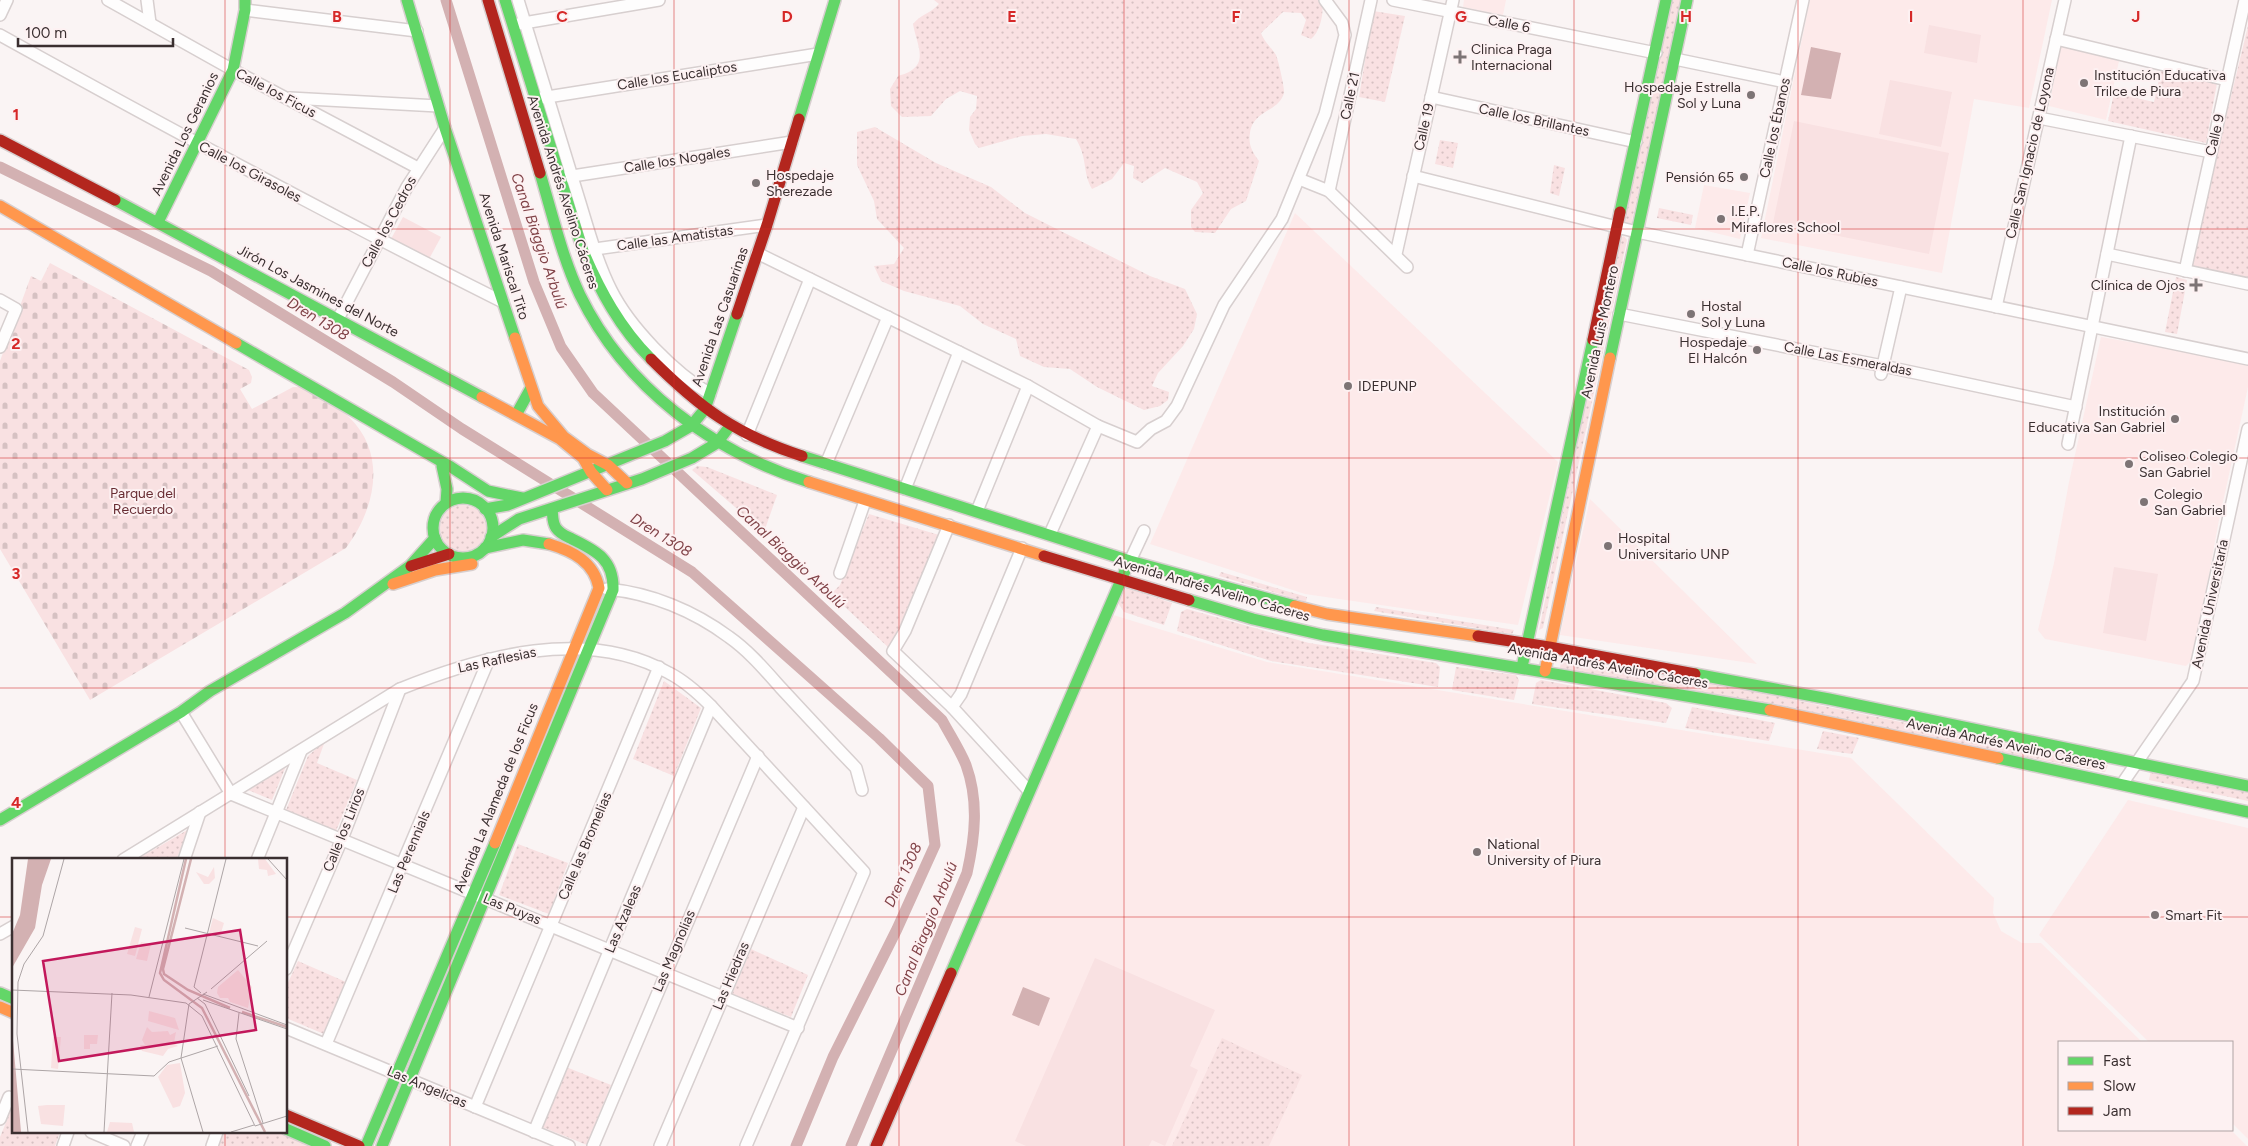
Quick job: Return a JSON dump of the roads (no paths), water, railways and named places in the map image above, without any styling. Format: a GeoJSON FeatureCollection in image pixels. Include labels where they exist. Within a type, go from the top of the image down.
{"type":"FeatureCollection","features":[{"type":"Feature","properties":{"kind":"main road","name":"Avenida Mariscal Tito"},"geometry":{"type":"LineString","coordinates":[[407,0],[445,128],[538,406],[553,426],[587,454],[608,464],[627,484]]}},
{"type":"Feature","properties":{"kind":"main road","name":"Avenida Andrés Avelino Cáceres"},"geometry":{"type":"LineString","coordinates":[[488,0],[566,258],[580,297],[602,334],[623,363],[691,426],[717,443],[779,474],[1253,619],[1323,635],[1522,667],[1812,718],[2248,812]]}},
{"type":"Feature","properties":{"kind":"main road","name":"Avenida Andrés Avelino Cáceres"},"geometry":{"type":"LineString","coordinates":[[505,0],[519,24],[536,99],[567,177],[589,250],[598,271],[599,288],[617,318],[640,348],[667,376],[705,409],[730,426],[771,446],[1130,561],[1257,597],[1327,614],[1549,647],[1829,699],[2248,786]]}},
{"type":"Feature","properties":{"kind":"main road","name":"Avenida Las Casuarinas"},"geometry":{"type":"LineString","coordinates":[[485,509],[508,505],[665,441],[691,426],[705,409],[767,225],[835,0]]}},
{"type":"Feature","properties":{"kind":"main road","name":"Avenida Luis Montero"},"geometry":{"type":"LineString","coordinates":[[1522,667],[1666,0]]}},
{"type":"Feature","properties":{"kind":"main road","name":"Avenida Luis Montero"},"geometry":{"type":"LineString","coordinates":[[1544,671],[1687,0]]}},
{"type":"Feature","properties":{"kind":"main road","name":"Avenida Los Geranios"},"geometry":{"type":"LineString","coordinates":[[158,222],[233,70],[245,5]]}},
{"type":"Feature","properties":{"kind":"main road","name":"Jirón Los Jasmines del Norte"},"geometry":{"type":"LineString","coordinates":[[0,140],[158,222],[560,439],[583,458],[603,491]]}},
{"type":"Feature","properties":{"kind":"main road"},"geometry":{"type":"LineString","coordinates":[[0,206],[440,463],[473,500],[485,509],[492,522],[491,537],[485,548]]}},
{"type":"Feature","properties":{"kind":"main road"},"geometry":{"type":"LineString","coordinates":[[574,281],[598,271]]}},
{"type":"Feature","properties":{"kind":"main road"},"geometry":{"type":"LineString","coordinates":[[516,415],[531,388]]}},
{"type":"Feature","properties":{"kind":"main road"},"geometry":{"type":"LineString","coordinates":[[491,537],[518,519],[642,479],[692,458],[717,443],[730,426]]}},
{"type":"Feature","properties":{"kind":"main road"},"geometry":{"type":"LineString","coordinates":[[440,463],[450,464],[487,491],[524,498]]}},
{"type":"Feature","properties":{"kind":"main road"},"geometry":{"type":"LineString","coordinates":[[440,463],[447,489],[446,503]]}},
{"type":"Feature","properties":{"kind":"main road"},"geometry":{"type":"LineString","coordinates":[[473,500],[459,499],[446,503],[439,510],[434,519],[433,528],[440,548],[449,554],[468,557],[485,548],[507,542],[536,541],[563,548],[584,561],[596,573],[599,588]]}},
{"type":"Feature","properties":{"kind":"main road"},"geometry":{"type":"LineString","coordinates":[[555,508],[553,520],[561,534],[594,551],[608,563],[615,578],[613,590]]}},
{"type":"Feature","properties":{"kind":"main road"},"geometry":{"type":"LineString","coordinates":[[0,820],[181,712],[210,691],[345,613],[410,566],[435,538]]}},
{"type":"Feature","properties":{"kind":"main road"},"geometry":{"type":"LineString","coordinates":[[376,590],[435,570],[471,564],[482,560],[507,542]]}},
{"type":"Feature","properties":{"kind":"main road"},"geometry":{"type":"LineString","coordinates":[[410,566],[449,554]]}},
{"type":"Feature","properties":{"kind":"main road"},"geometry":{"type":"LineString","coordinates":[[876,1146],[1130,561]]}},
{"type":"Feature","properties":{"kind":"main road","name":"Avenida La Alameda de los Ficus"},"geometry":{"type":"LineString","coordinates":[[382,1146],[410,1080],[479,895],[599,588]]}},
{"type":"Feature","properties":{"kind":"main road","name":"Avenida La Alameda de los Ficus"},"geometry":{"type":"LineString","coordinates":[[366,1146],[396,1074],[479,895],[613,590]]}},
{"type":"Feature","properties":{"kind":"main road"},"geometry":{"type":"LineString","coordinates":[[0,993],[12,998]]}},
{"type":"Feature","properties":{"kind":"main road"},"geometry":{"type":"LineString","coordinates":[[0,1007],[12,1012]]}},
{"type":"Feature","properties":{"kind":"main road"},"geometry":{"type":"LineString","coordinates":[[288,1116],[360,1146]]}},
{"type":"Feature","properties":{"kind":"main road"},"geometry":{"type":"LineString","coordinates":[[288,1130],[325,1146]]}},
{"type":"Feature","properties":{"kind":"street"},"geometry":{"type":"LineString","coordinates":[[0,15],[7,0]]}},
{"type":"Feature","properties":{"kind":"street","name":"Calle los Ficus"},"geometry":{"type":"LineString","coordinates":[[108,0],[233,70],[418,168]]}},
{"type":"Feature","properties":{"kind":"street"},"geometry":{"type":"LineString","coordinates":[[147,0],[150,23]]}},
{"type":"Feature","properties":{"kind":"street","name":"Avenida Andrés Avelino Cáceres"},"geometry":{"type":"LineString","coordinates":[[518,0],[519,24],[548,97],[567,177]]}},
{"type":"Feature","properties":{"kind":"street"},"geometry":{"type":"LineString","coordinates":[[519,24],[659,0]]}},
{"type":"Feature","properties":{"kind":"street"},"geometry":{"type":"LineString","coordinates":[[757,253],[1028,386],[1098,426],[1137,442],[1151,429],[1166,421],[1177,406],[1224,305],[1282,219],[1325,114],[1345,35],[1342,23],[1325,0]]}},
{"type":"Feature","properties":{"kind":"street","name":"Calle 21"},"geometry":{"type":"LineString","coordinates":[[1329,191],[1371,0]]}},
{"type":"Feature","properties":{"kind":"street","name":"Calle 6"},"geometry":{"type":"LineString","coordinates":[[1393,0],[1451,6],[1656,53]]}},
{"type":"Feature","properties":{"kind":"street","name":"Calle los Ébanos"},"geometry":{"type":"LineString","coordinates":[[1747,255],[1803,0]]}},
{"type":"Feature","properties":{"kind":"street","name":"Calle San Ignacio de Loyona"},"geometry":{"type":"LineString","coordinates":[[1996,307],[2065,0]]}},
{"type":"Feature","properties":{"kind":"street","name":"Calle 9"},"geometry":{"type":"LineString","coordinates":[[2185,271],[2245,0]]}},
{"type":"Feature","properties":{"kind":"street"},"geometry":{"type":"LineString","coordinates":[[245,5],[417,31]]}},
{"type":"Feature","properties":{"kind":"street","name":"Calle 19"},"geometry":{"type":"LineString","coordinates":[[1396,254],[1451,6]]}},
{"type":"Feature","properties":{"kind":"street","name":"Calle los Girasoles"},"geometry":{"type":"LineString","coordinates":[[0,35],[379,240],[503,302]]}},
{"type":"Feature","properties":{"kind":"street"},"geometry":{"type":"LineString","coordinates":[[2056,39],[2227,80]]}},
{"type":"Feature","properties":{"kind":"street","name":"Calle los Eucaliptos"},"geometry":{"type":"LineString","coordinates":[[536,99],[818,54]]}},
{"type":"Feature","properties":{"kind":"street"},"geometry":{"type":"LineString","coordinates":[[1675,59],[1785,82]]}},
{"type":"Feature","properties":{"kind":"street"},"geometry":{"type":"LineString","coordinates":[[285,97],[438,106]]}},
{"type":"Feature","properties":{"kind":"street","name":"Calle los Brillantes"},"geometry":{"type":"LineString","coordinates":[[1431,98],[1636,142]]}},
{"type":"Feature","properties":{"kind":"street"},"geometry":{"type":"LineString","coordinates":[[2038,118],[2211,152]]}},
{"type":"Feature","properties":{"kind":"street","name":"Calle los Cedros"},"geometry":{"type":"LineString","coordinates":[[338,319],[418,168],[445,128]]}},
{"type":"Feature","properties":{"kind":"street"},"geometry":{"type":"LineString","coordinates":[[2068,444],[2131,136]]}},
{"type":"Feature","properties":{"kind":"street","name":"Calle los Nogales"},"geometry":{"type":"LineString","coordinates":[[567,177],[792,142]]}},
{"type":"Feature","properties":{"kind":"street","name":"Calle los Rubíes"},"geometry":{"type":"LineString","coordinates":[[1413,176],[1637,232],[2248,359]]}},
{"type":"Feature","properties":{"kind":"street"},"geometry":{"type":"LineString","coordinates":[[1299,179],[1329,191],[1396,254],[1407,267]]}},
{"type":"Feature","properties":{"kind":"street","name":"Calle las Amatistas"},"geometry":{"type":"LineString","coordinates":[[589,250],[767,225]]}},
{"type":"Feature","properties":{"kind":"street"},"geometry":{"type":"LineString","coordinates":[[2107,254],[2248,284]]}},
{"type":"Feature","properties":{"kind":"street","name":"Avenida Andrés Avelino Cáceres"},"geometry":{"type":"LineString","coordinates":[[598,271],[624,312],[648,340],[695,385],[710,394]]}},
{"type":"Feature","properties":{"kind":"street"},"geometry":{"type":"LineString","coordinates":[[747,435],[810,279]]}},
{"type":"Feature","properties":{"kind":"street"},"geometry":{"type":"LineString","coordinates":[[1882,370],[1900,287]]}},
{"type":"Feature","properties":{"kind":"street"},"geometry":{"type":"LineString","coordinates":[[0,300],[16,309],[0,347]]}},
{"type":"Feature","properties":{"kind":"street","name":"Calle Las Esmeraldas"},"geometry":{"type":"LineString","coordinates":[[1619,314],[1882,370],[2076,407]]}},
{"type":"Feature","properties":{"kind":"street"},"geometry":{"type":"LineString","coordinates":[[826,464],[888,317]]}},
{"type":"Feature","properties":{"kind":"street"},"geometry":{"type":"LineString","coordinates":[[905,489],[959,352]]}},
{"type":"Feature","properties":{"kind":"street"},"geometry":{"type":"LineString","coordinates":[[977,511],[1028,386]]}},
{"type":"Feature","properties":{"kind":"street"},"geometry":{"type":"LineString","coordinates":[[1050,534],[1098,426]]}},
{"type":"Feature","properties":{"kind":"street","name":"Avenida Universitaría"},"geometry":{"type":"LineString","coordinates":[[2122,784],[2135,762],[2193,681],[2247,436]]}},
{"type":"Feature","properties":{"kind":"street"},"geometry":{"type":"LineString","coordinates":[[840,573],[866,501]]}},
{"type":"Feature","properties":{"kind":"street"},"geometry":{"type":"LineString","coordinates":[[949,525],[905,631],[893,651],[952,707],[1029,791]]}},
{"type":"Feature","properties":{"kind":"street"},"geometry":{"type":"LineString","coordinates":[[1130,561],[1144,531]]}},
{"type":"Feature","properties":{"kind":"street"},"geometry":{"type":"LineString","coordinates":[[952,707],[961,694],[1022,548]]}},
{"type":"Feature","properties":{"kind":"street"},"geometry":{"type":"LineString","coordinates":[[599,588],[665,602],[705,620],[731,638],[755,660],[856,768],[862,790]]}},
{"type":"Feature","properties":{"kind":"street","name":"Las Raflesias"},"geometry":{"type":"LineString","coordinates":[[126,858],[400,689],[445,671],[523,652],[574,648],[623,655],[659,667],[690,686],[758,756],[864,872],[798,1028]]}},
{"type":"Feature","properties":{"kind":"street","name":"Las Perennials"},"geometry":{"type":"LineString","coordinates":[[326,1044],[404,864],[489,659]]}},
{"type":"Feature","properties":{"kind":"street","name":"Calle las Bromelias"},"geometry":{"type":"LineString","coordinates":[[475,1107],[659,667]]}},
{"type":"Feature","properties":{"kind":"street","name":"Calle los Lirios"},"geometry":{"type":"LineString","coordinates":[[288,964],[342,839],[400,689]]}},
{"type":"Feature","properties":{"kind":"street","name":"Las Azaleas"},"geometry":{"type":"LineString","coordinates":[[534,1132],[711,706]]}},
{"type":"Feature","properties":{"kind":"street"},"geometry":{"type":"LineString","coordinates":[[181,712],[231,794]]}},
{"type":"Feature","properties":{"kind":"street"},"geometry":{"type":"LineString","coordinates":[[258,858],[301,751]]}},
{"type":"Feature","properties":{"kind":"street","name":"Las Magnolias"},"geometry":{"type":"LineString","coordinates":[[593,1146],[758,756]]}},
{"type":"Feature","properties":{"kind":"street","name":"Las Puyas"},"geometry":{"type":"LineString","coordinates":[[231,794],[798,1028]]}},
{"type":"Feature","properties":{"kind":"street","name":"Las Hiedras"},"geometry":{"type":"LineString","coordinates":[[660,1146],[804,806]]}},
{"type":"Feature","properties":{"kind":"street"},"geometry":{"type":"LineString","coordinates":[[185,858],[200,812]]}},
{"type":"Feature","properties":{"kind":"street"},"geometry":{"type":"LineString","coordinates":[[0,934],[12,927]]}},
{"type":"Feature","properties":{"kind":"street"},"geometry":{"type":"LineString","coordinates":[[746,1146],[798,1028]]}},
{"type":"Feature","properties":{"kind":"street","name":"Las Angelicas"},"geometry":{"type":"LineString","coordinates":[[288,1029],[569,1146]]}},
{"type":"Feature","properties":{"kind":"street"},"geometry":{"type":"LineString","coordinates":[[0,1119],[8,1096]]}},
{"type":"Feature","properties":{"kind":"street"},"geometry":{"type":"LineString","coordinates":[[63,1146],[67,1134]]}},
{"type":"Feature","properties":{"kind":"street"},"geometry":{"type":"LineString","coordinates":[[96,1134],[124,1146]]}},
{"type":"Feature","properties":{"kind":"street"},"geometry":{"type":"LineString","coordinates":[[137,1146],[142,1134]]}},
{"type":"Feature","properties":{"kind":"street"},"geometry":{"type":"LineString","coordinates":[[212,1146],[216,1134]]}},
{"type":"Feature","properties":{"kind":"waterway","name":"Canal Biaggio Arbulú"},"geometry":{"type":"LineString","coordinates":[[446,0],[534,282],[561,347],[593,393],[942,720],[966,765],[973,792],[974,806],[974,832],[967,873],[851,1146]]}},
{"type":"Feature","properties":{"kind":"waterway","name":"Dren 1308"},"geometry":{"type":"LineString","coordinates":[[0,167],[211,271],[393,382],[462,429],[692,572],[879,738],[928,786],[935,845],[897,929],[833,1057],[796,1146]]}},
{"type":"Feature","properties":{"kind":"place","name":"Clinica Praga Internacional"},"geometry":{"type":"Point","coordinates":[1460,57]}},
{"type":"Feature","properties":{"kind":"place","name":"Institución Educativa Trilce de Piura"},"geometry":{"type":"Point","coordinates":[2084,83]}},
{"type":"Feature","properties":{"kind":"place","name":"Hospedaje Estrella Sol y Luna"},"geometry":{"type":"Point","coordinates":[1751,95]}},
{"type":"Feature","properties":{"kind":"place","name":"Pensión 65"},"geometry":{"type":"Point","coordinates":[1744,177]}},
{"type":"Feature","properties":{"kind":"place","name":"Hospedaje Sherezade"},"geometry":{"type":"Point","coordinates":[756,183]}},
{"type":"Feature","properties":{"kind":"place","name":"I.E.P. Miraflores School"},"geometry":{"type":"Point","coordinates":[1721,219]}},
{"type":"Feature","properties":{"kind":"place","name":"Clínica de Ojos"},"geometry":{"type":"Point","coordinates":[2196,285]}},
{"type":"Feature","properties":{"kind":"place","name":"Hostal Sol y Luna"},"geometry":{"type":"Point","coordinates":[1691,314]}},
{"type":"Feature","properties":{"kind":"place","name":"Hospedaje El Halcón"},"geometry":{"type":"Point","coordinates":[1757,350]}},
{"type":"Feature","properties":{"kind":"place","name":"IDEPUNP"},"geometry":{"type":"Point","coordinates":[1348,386]}},
{"type":"Feature","properties":{"kind":"place","name":"Institución Educativa San Gabriel"},"geometry":{"type":"Point","coordinates":[2175,419]}},
{"type":"Feature","properties":{"kind":"place","name":"Coliseo Colegio San Gabriel"},"geometry":{"type":"Point","coordinates":[2129,464]}},
{"type":"Feature","properties":{"kind":"place","name":"Colegio San Gabriel"},"geometry":{"type":"Point","coordinates":[2144,502]}},
{"type":"Feature","properties":{"kind":"place","name":"Hospital Universitario UNP"},"geometry":{"type":"Point","coordinates":[1608,546]}},
{"type":"Feature","properties":{"kind":"place","name":"National University of Piura"},"geometry":{"type":"Point","coordinates":[1477,852]}},
{"type":"Feature","properties":{"kind":"place","name":"Smart Fit"},"geometry":{"type":"Point","coordinates":[2155,915]}},
{"type":"Feature","properties":{"kind":"park label","name":"Parque del Recuerdo"},"geometry":{"type":"Point","coordinates":[143,502]}}]}
